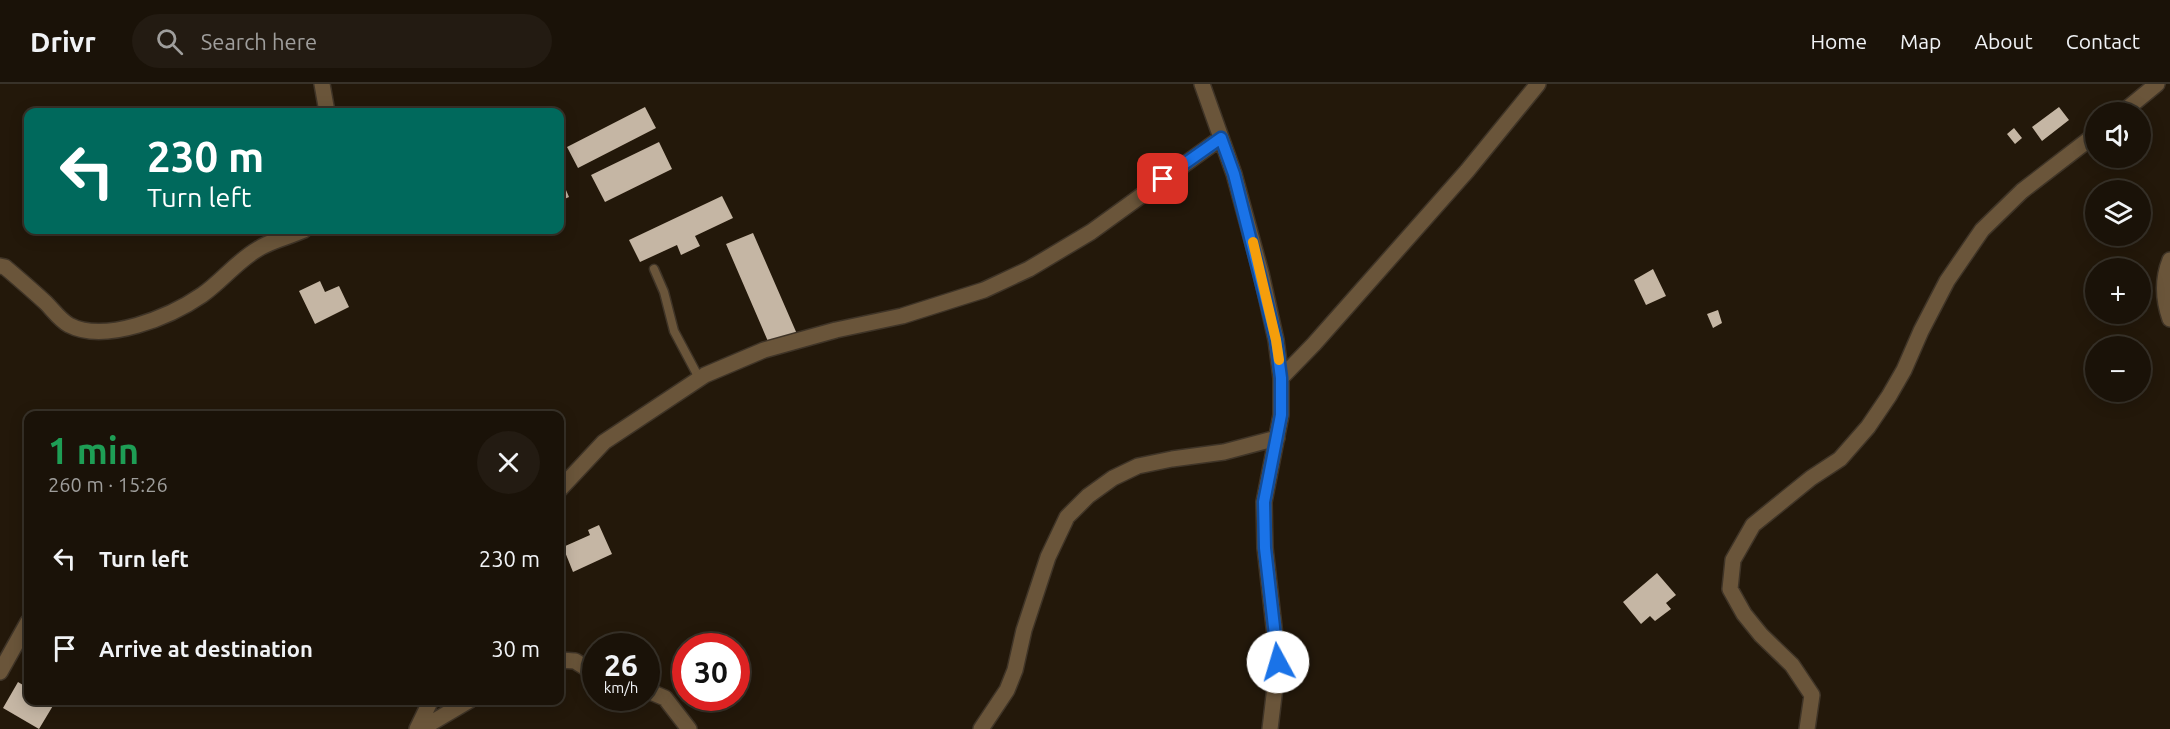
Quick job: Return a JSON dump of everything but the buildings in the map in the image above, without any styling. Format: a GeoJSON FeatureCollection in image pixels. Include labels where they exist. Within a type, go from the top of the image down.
{"type":"FeatureCollection","features":[{"type":"Feature","properties":{"kind":"street"},"geometry":{"type":"LineString","coordinates":[[322,84],[326,108]]}},
{"type":"Feature","properties":{"kind":"street"},"geometry":{"type":"LineString","coordinates":[[1202,84],[1234,174],[1261,273],[1276,340],[1281,378],[1281,415],[1264,502],[1265,548],[1278,662],[1270,729]]}},
{"type":"Feature","properties":{"kind":"street"},"geometry":{"type":"LineString","coordinates":[[1281,378],[1460,179],[1538,84]]}},
{"type":"Feature","properties":{"kind":"street"},"geometry":{"type":"LineString","coordinates":[[2135,102],[2157,84]]}},
{"type":"Feature","properties":{"kind":"street"},"geometry":{"type":"LineString","coordinates":[[564,485],[604,442],[699,378],[764,350],[836,330],[902,316],[984,290],[1029,269],[1091,232],[1221,138]]}},
{"type":"Feature","properties":{"kind":"street"},"geometry":{"type":"LineString","coordinates":[[1807,729],[1812,695],[1792,665],[1761,635],[1744,614],[1730,589],[1733,560],[1754,525],[1811,478],[1840,459],[1868,427],[1904,370],[1947,281],[1982,230],[2022,191],[2085,142]]}},
{"type":"Feature","properties":{"kind":"street"},"geometry":{"type":"LineString","coordinates":[[0,266],[5,267],[31,289],[68,324],[89,332],[112,331],[152,320],[201,296],[257,249],[292,234]]}},
{"type":"Feature","properties":{"kind":"street"},"geometry":{"type":"LineString","coordinates":[[2170,260],[2164,276],[2166,307],[2170,318]]}},
{"type":"Feature","properties":{"kind":"street"},"geometry":{"type":"LineString","coordinates":[[981,729],[1006,690],[1015,670],[1024,630],[1053,547],[1067,517],[1088,496],[1113,478],[1138,466],[1224,452],[1277,438]]}},
{"type":"Feature","properties":{"kind":"street"},"geometry":{"type":"LineString","coordinates":[[0,672],[24,629]]}},
{"type":"Feature","properties":{"kind":"street"},"geometry":{"type":"LineString","coordinates":[[564,660],[575,661],[582,665]]}},
{"type":"Feature","properties":{"kind":"street"},"geometry":{"type":"LineString","coordinates":[[660,696],[665,698],[689,729]]}},
{"type":"Feature","properties":{"kind":"street"},"geometry":{"type":"LineString","coordinates":[[419,729],[429,705]]}},
{"type":"Feature","properties":{"kind":"street"},"geometry":{"type":"LineString","coordinates":[[419,729],[461,705]]}},
{"type":"Feature","properties":{"kind":"lane"},"geometry":{"type":"LineString","coordinates":[[654,269],[664,292],[674,331],[699,378]]}},
{"type":"Feature","properties":{"kind":"slow traffic"},"geometry":{"type":"LineString","coordinates":[[1253,242],[1279,360]]}},
{"type":"Feature","properties":{"kind":"route"},"geometry":{"type":"LineString","coordinates":[[1163,179],[1221,138],[1234,174],[1261,273],[1276,340],[1281,378],[1281,415],[1264,502],[1265,548],[1273,601],[1278,662]]}}]}
